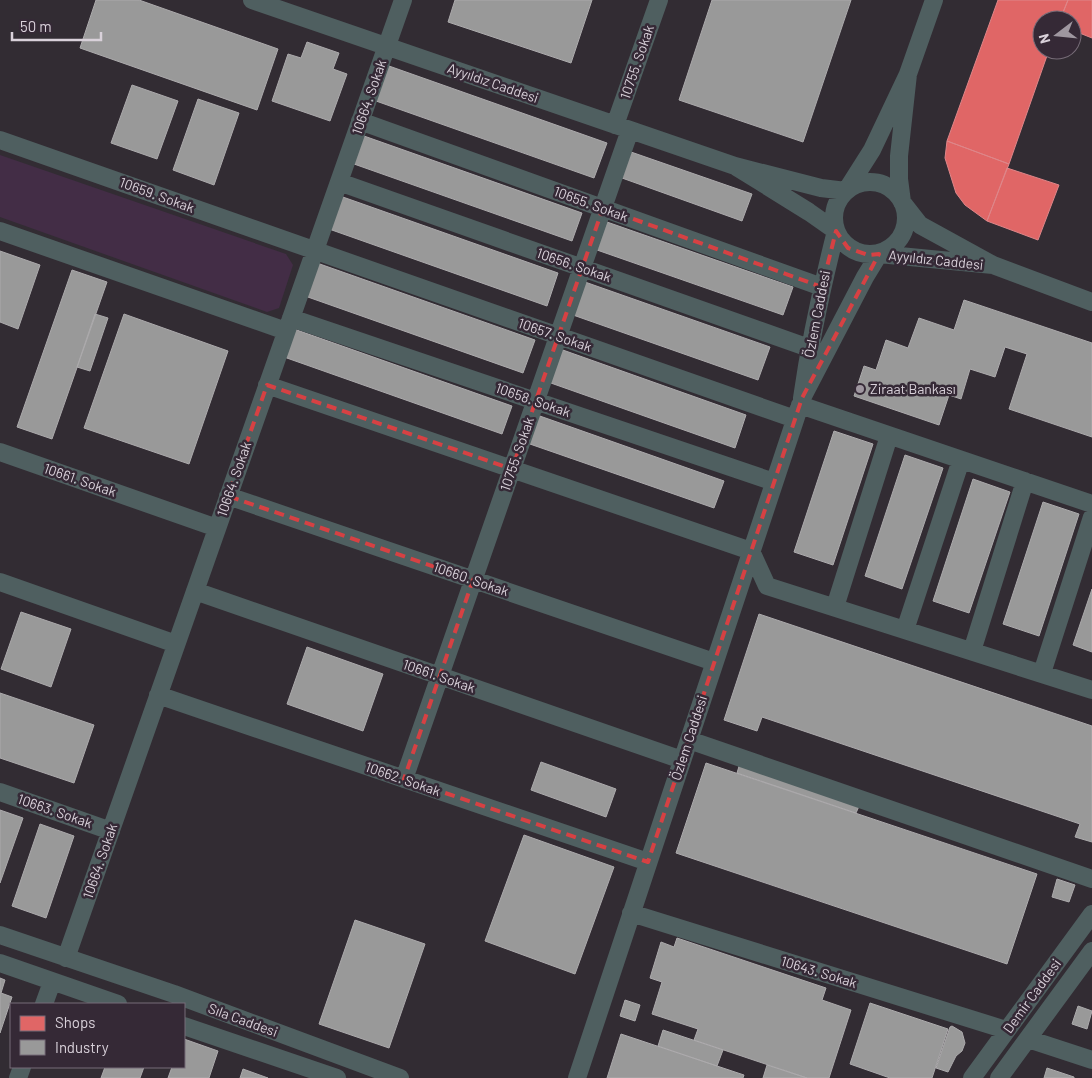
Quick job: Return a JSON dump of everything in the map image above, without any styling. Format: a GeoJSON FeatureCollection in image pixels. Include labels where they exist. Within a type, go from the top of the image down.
{"type":"FeatureCollection","features":[{"type":"Feature","properties":{"kind":"street","name":"Ayyıldız Caddesi"},"geometry":{"type":"LineString","coordinates":[[252,0],[735,166],[821,188],[846,191]]}},
{"type":"Feature","properties":{"kind":"street","name":"10664. Sokak"},"geometry":{"type":"LineString","coordinates":[[66,958],[403,0]]}},
{"type":"Feature","properties":{"kind":"street","name":"10755. Sokak"},"geometry":{"type":"LineString","coordinates":[[404,779],[603,208],[659,0]]}},
{"type":"Feature","properties":{"kind":"street"},"geometry":{"type":"LineString","coordinates":[[908,74],[899,156],[899,178],[902,202],[906,212],[906,223],[903,233],[889,250],[879,254],[868,255],[853,250],[841,240],[833,220],[834,209],[872,150],[908,74],[934,0]]}},
{"type":"Feature","properties":{"kind":"street","name":"10655. Sokak"},"geometry":{"type":"LineString","coordinates":[[360,121],[822,287]]}},
{"type":"Feature","properties":{"kind":"street","name":"10659. Sokak"},"geometry":{"type":"LineString","coordinates":[[0,140],[314,251]]}},
{"type":"Feature","properties":{"kind":"street","name":"Ayyıldız Caddesi"},"geometry":{"type":"LineString","coordinates":[[735,166],[836,231]]}},
{"type":"Feature","properties":{"kind":"street","name":"10656. Sokak"},"geometry":{"type":"LineString","coordinates":[[338,182],[809,348]]}},
{"type":"Feature","properties":{"kind":"street"},"geometry":{"type":"LineString","coordinates":[[846,191],[855,185],[865,182],[876,182],[886,186],[902,202]]}},
{"type":"Feature","properties":{"kind":"street","name":"Ayyıldız Caddesi"},"geometry":{"type":"LineString","coordinates":[[902,202],[920,225],[993,265],[1092,302]]}},
{"type":"Feature","properties":{"kind":"street"},"geometry":{"type":"LineString","coordinates":[[0,231],[288,325]]}},
{"type":"Feature","properties":{"kind":"street","name":"Özlem Caddesi"},"geometry":{"type":"LineString","coordinates":[[799,408],[809,348],[836,231]]}},
{"type":"Feature","properties":{"kind":"street","name":"10657. Sokak"},"geometry":{"type":"LineString","coordinates":[[314,251],[558,336],[889,436],[1092,504]]}},
{"type":"Feature","properties":{"kind":"street","name":"Ayyıldız Caddesi"},"geometry":{"type":"LineString","coordinates":[[879,254],[993,265]]}},
{"type":"Feature","properties":{"kind":"street","name":"Özlem Caddesi"},"geometry":{"type":"LineString","coordinates":[[577,1078],[799,408],[865,277],[879,254]]}},
{"type":"Feature","properties":{"kind":"street","name":"10658. Sokak"},"geometry":{"type":"LineString","coordinates":[[288,325],[536,401],[774,482]]}},
{"type":"Feature","properties":{"kind":"street"},"geometry":{"type":"LineString","coordinates":[[267,386],[752,551],[767,586],[1092,690]]}},
{"type":"Feature","properties":{"kind":"street"},"geometry":{"type":"LineString","coordinates":[[835,607],[889,436]]}},
{"type":"Feature","properties":{"kind":"street","name":"10661. Sokak"},"geometry":{"type":"LineString","coordinates":[[0,452],[217,528]]}},
{"type":"Feature","properties":{"kind":"street"},"geometry":{"type":"LineString","coordinates":[[906,630],[961,460]]}},
{"type":"Feature","properties":{"kind":"street"},"geometry":{"type":"LineString","coordinates":[[972,651],[1025,481]]}},
{"type":"Feature","properties":{"kind":"street","name":"10660. Sokak"},"geometry":{"type":"LineString","coordinates":[[228,496],[714,662]]}},
{"type":"Feature","properties":{"kind":"street"},"geometry":{"type":"LineString","coordinates":[[1042,674],[1092,517]]}},
{"type":"Feature","properties":{"kind":"street"},"geometry":{"type":"LineString","coordinates":[[0,582],[176,644]]}},
{"type":"Feature","properties":{"kind":"street","name":"10661. Sokak"},"geometry":{"type":"LineString","coordinates":[[195,591],[682,760]]}},
{"type":"Feature","properties":{"kind":"street","name":"10662. Sokak"},"geometry":{"type":"LineString","coordinates":[[158,695],[648,862]]}},
{"type":"Feature","properties":{"kind":"street"},"geometry":{"type":"LineString","coordinates":[[689,740],[1092,879]]}},
{"type":"Feature","properties":{"kind":"street","name":"10663. Sokak"},"geometry":{"type":"LineString","coordinates":[[0,792],[110,830]]}},
{"type":"Feature","properties":{"kind":"street","name":"10643. Sokak"},"geometry":{"type":"LineString","coordinates":[[632,913],[1006,1030]]}},
{"type":"Feature","properties":{"kind":"street","name":"Demir Caddesi"},"geometry":{"type":"LineString","coordinates":[[972,1078],[1092,914]]}},
{"type":"Feature","properties":{"kind":"street","name":"Sıla Caddesi"},"geometry":{"type":"LineString","coordinates":[[0,935],[174,994],[400,1078]]}},
{"type":"Feature","properties":{"kind":"street","name":"Demir Caddesi"},"geometry":{"type":"LineString","coordinates":[[999,1078],[1092,951]]}},
{"type":"Feature","properties":{"kind":"street"},"geometry":{"type":"LineString","coordinates":[[0,963],[115,1003]]}},
{"type":"Feature","properties":{"kind":"street"},"geometry":{"type":"LineString","coordinates":[[44,1003],[52,982]]}},
{"type":"Feature","properties":{"kind":"street"},"geometry":{"type":"LineString","coordinates":[[185,1026],[337,1078]]}},
{"type":"Feature","properties":{"kind":"street"},"geometry":{"type":"LineString","coordinates":[[1028,1039],[1092,1060]]}},
{"type":"Feature","properties":{"kind":"highlighted area"},"geometry":{"type":"Polygon","coordinates":[[[603,208],[822,287],[836,231],[848,248],[868,255],[879,254],[802,398],[648,862],[404,779],[473,580],[228,496],[267,385],[512,469],[603,208]]]}},
{"type":"Feature","properties":{"kind":"shaded area"},"geometry":{"type":"Polygon","coordinates":[[[0,155],[286,254],[293,265],[279,308],[267,312],[0,217],[0,155]]]}},
{"type":"Feature","properties":{"kind":"building: Shops"},"geometry":{"type":"Polygon","coordinates":[[[998,0],[1068,0],[1064,10],[1032,10],[1032,60],[1045,60],[1009,164],[947,141],[998,0]]]}},
{"type":"Feature","properties":{"kind":"building: Shops"},"geometry":{"type":"Polygon","coordinates":[[[1068,0],[1092,0],[1092,38],[1082,34],[1082,10],[1064,10],[1068,0]]]}},
{"type":"Feature","properties":{"kind":"building: Shops"},"geometry":{"type":"Polygon","coordinates":[[[947,141],[1009,164],[987,221],[965,205],[956,193],[945,158],[947,141]]]}},
{"type":"Feature","properties":{"kind":"building: Shops"},"geometry":{"type":"Polygon","coordinates":[[[1007,168],[1059,185],[1038,240],[987,221],[1007,168]]]}},
{"type":"Feature","properties":{"kind":"building: Industry"},"geometry":{"type":"Polygon","coordinates":[[[96,0],[139,0],[278,49],[257,110],[80,48],[96,0]]]}},
{"type":"Feature","properties":{"kind":"building: Industry"},"geometry":{"type":"Polygon","coordinates":[[[455,0],[592,0],[571,63],[448,22],[455,0]]]}},
{"type":"Feature","properties":{"kind":"building: Industry"},"geometry":{"type":"Polygon","coordinates":[[[712,0],[851,0],[803,142],[679,100],[712,0]]]}},
{"type":"Feature","properties":{"kind":"building: Industry"},"geometry":{"type":"Polygon","coordinates":[[[307,42],[339,53],[333,69],[347,74],[330,121],[272,101],[288,54],[301,58],[307,42]]]}},
{"type":"Feature","properties":{"kind":"building: Industry"},"geometry":{"type":"Polygon","coordinates":[[[389,66],[607,143],[594,178],[376,101],[389,66]]]}},
{"type":"Feature","properties":{"kind":"building: Industry"},"geometry":{"type":"Polygon","coordinates":[[[132,85],[178,101],[157,159],[111,143],[132,85]]]}},
{"type":"Feature","properties":{"kind":"building: Industry"},"geometry":{"type":"Polygon","coordinates":[[[198,99],[239,113],[214,185],[173,170],[198,99]]]}},
{"type":"Feature","properties":{"kind":"building: Industry"},"geometry":{"type":"Polygon","coordinates":[[[364,136],[582,213],[572,241],[354,164],[364,136]]]}},
{"type":"Feature","properties":{"kind":"building: Industry"},"geometry":{"type":"Polygon","coordinates":[[[631,152],[752,194],[742,221],[622,178],[631,152]]]}},
{"type":"Feature","properties":{"kind":"building: Industry"},"geometry":{"type":"Polygon","coordinates":[[[340,196],[558,273],[547,306],[329,229],[340,196]]]}},
{"type":"Feature","properties":{"kind":"building: Industry"},"geometry":{"type":"Polygon","coordinates":[[[607,222],[793,287],[783,315],[597,250],[607,222]]]}},
{"type":"Feature","properties":{"kind":"building: Industry"},"geometry":{"type":"Polygon","coordinates":[[[0,251],[40,265],[18,329],[0,322],[0,251]]]}},
{"type":"Feature","properties":{"kind":"building: Industry"},"geometry":{"type":"Polygon","coordinates":[[[317,263],[535,340],[523,373],[305,296],[317,263]]]}},
{"type":"Feature","properties":{"kind":"building: Industry"},"geometry":{"type":"Polygon","coordinates":[[[72,270],[107,282],[52,439],[17,427],[72,270]]]}},
{"type":"Feature","properties":{"kind":"building: Industry"},"geometry":{"type":"Polygon","coordinates":[[[585,282],[770,347],[758,380],[573,315],[585,282]]]}},
{"type":"Feature","properties":{"kind":"building: Industry"},"geometry":{"type":"Polygon","coordinates":[[[964,300],[1092,343],[1092,437],[1009,409],[1027,354],[1005,347],[995,377],[970,369],[961,399],[949,395],[939,425],[854,396],[864,366],[876,370],[886,340],[908,348],[919,318],[954,330],[964,300]]]}},
{"type":"Feature","properties":{"kind":"building: Industry"},"geometry":{"type":"Polygon","coordinates":[[[95,314],[108,318],[90,371],[77,367],[95,314]]]}},
{"type":"Feature","properties":{"kind":"building: Industry"},"geometry":{"type":"Polygon","coordinates":[[[124,314],[228,351],[189,464],[84,428],[124,314]]]}},
{"type":"Feature","properties":{"kind":"building: Industry"},"geometry":{"type":"Polygon","coordinates":[[[294,329],[512,406],[502,434],[284,357],[294,329]]]}},
{"type":"Feature","properties":{"kind":"building: Industry"},"geometry":{"type":"Polygon","coordinates":[[[560,349],[746,415],[735,448],[548,382],[560,349]]]}},
{"type":"Feature","properties":{"kind":"building: Industry"},"geometry":{"type":"Polygon","coordinates":[[[537,415],[724,481],[714,508],[527,443],[537,415]]]}},
{"type":"Feature","properties":{"kind":"building: Industry"},"geometry":{"type":"Polygon","coordinates":[[[834,431],[873,444],[833,565],[794,552],[834,431]]]}},
{"type":"Feature","properties":{"kind":"building: Industry"},"geometry":{"type":"Polygon","coordinates":[[[905,455],[943,468],[902,589],[865,576],[905,455]]]}},
{"type":"Feature","properties":{"kind":"building: Industry"},"geometry":{"type":"Polygon","coordinates":[[[973,479],[1010,492],[969,613],[933,601],[973,479]]]}},
{"type":"Feature","properties":{"kind":"building: Industry"},"geometry":{"type":"Polygon","coordinates":[[[1043,502],[1079,514],[1039,636],[1003,624],[1043,502]]]}},
{"type":"Feature","properties":{"kind":"building: Industry"},"geometry":{"type":"Polygon","coordinates":[[[1092,589],[1092,652],[1073,645],[1092,589]]]}},
{"type":"Feature","properties":{"kind":"building: Industry"},"geometry":{"type":"Polygon","coordinates":[[[21,612],[71,629],[51,687],[1,669],[21,612]]]}},
{"type":"Feature","properties":{"kind":"building: Industry"},"geometry":{"type":"Polygon","coordinates":[[[759,614],[1092,726],[1092,842],[1075,837],[1080,824],[762,717],[757,731],[724,720],[759,614]]]}},
{"type":"Feature","properties":{"kind":"building: Industry"},"geometry":{"type":"Polygon","coordinates":[[[307,647],[383,674],[363,731],[287,704],[307,647]]]}},
{"type":"Feature","properties":{"kind":"building: Industry"},"geometry":{"type":"Polygon","coordinates":[[[0,693],[94,725],[74,783],[0,758],[0,693]]]}},
{"type":"Feature","properties":{"kind":"building: Industry"},"geometry":{"type":"Polygon","coordinates":[[[541,762],[616,789],[606,817],[531,790],[541,762]]]}},
{"type":"Feature","properties":{"kind":"building: Industry"},"geometry":{"type":"Polygon","coordinates":[[[706,763],[1037,874],[1007,964],[676,853],[706,763]]]}},
{"type":"Feature","properties":{"kind":"building: Industry"},"geometry":{"type":"Polygon","coordinates":[[[740,763],[860,804],[856,813],[737,773],[740,763]]]}},
{"type":"Feature","properties":{"kind":"building: Industry"},"geometry":{"type":"Polygon","coordinates":[[[0,810],[23,818],[0,883],[0,810]]]}},
{"type":"Feature","properties":{"kind":"building: Industry"},"geometry":{"type":"Polygon","coordinates":[[[40,824],[74,836],[46,918],[12,906],[40,824]]]}},
{"type":"Feature","properties":{"kind":"building: Industry"},"geometry":{"type":"Polygon","coordinates":[[[524,835],[614,867],[575,974],[485,941],[524,835]]]}},
{"type":"Feature","properties":{"kind":"building: Industry"},"geometry":{"type":"Polygon","coordinates":[[[1057,879],[1075,885],[1069,902],[1052,897],[1057,879]]]}},
{"type":"Feature","properties":{"kind":"building: Industry"},"geometry":{"type":"Polygon","coordinates":[[[355,920],[425,944],[389,1048],[319,1024],[355,920]]]}},
{"type":"Feature","properties":{"kind":"building: Industry"},"geometry":{"type":"Polygon","coordinates":[[[677,938],[826,988],[822,1000],[851,1010],[829,1078],[807,1078],[694,1040],[698,1029],[652,1014],[662,982],[650,978],[661,942],[674,947],[677,938]]]}},
{"type":"Feature","properties":{"kind":"building: Industry"},"geometry":{"type":"Polygon","coordinates":[[[0,978],[5,980],[1,993],[12,997],[0,1033],[0,978]]]}},
{"type":"Feature","properties":{"kind":"building: Industry"},"geometry":{"type":"Polygon","coordinates":[[[625,1000],[640,1005],[635,1021],[620,1016],[625,1000]]]}},
{"type":"Feature","properties":{"kind":"building: Industry"},"geometry":{"type":"Polygon","coordinates":[[[870,1003],[948,1029],[932,1078],[890,1078],[850,1064],[870,1003]]]}},
{"type":"Feature","properties":{"kind":"building: Industry"},"geometry":{"type":"Polygon","coordinates":[[[1078,1006],[1092,1011],[1087,1029],[1072,1024],[1078,1006]]]}},
{"type":"Feature","properties":{"kind":"building: Industry"},"geometry":{"type":"Polygon","coordinates":[[[952,1026],[962,1032],[965,1043],[948,1072],[936,1068],[950,1027],[952,1026]]]}},
{"type":"Feature","properties":{"kind":"building: Industry"},"geometry":{"type":"Polygon","coordinates":[[[663,1030],[723,1050],[717,1066],[658,1046],[663,1030]]]}},
{"type":"Feature","properties":{"kind":"building: Industry"},"geometry":{"type":"Polygon","coordinates":[[[621,1034],[744,1075],[743,1078],[607,1078],[621,1034]]]}},
{"type":"Feature","properties":{"kind":"building: Industry"},"geometry":{"type":"Polygon","coordinates":[[[185,1039],[218,1051],[209,1078],[168,1078],[172,1068],[185,1068],[185,1039]]]}},
{"type":"Feature","properties":{"kind":"building: Industry"},"geometry":{"type":"Polygon","coordinates":[[[767,1065],[807,1078],[763,1078],[767,1065]]]}},
{"type":"Feature","properties":{"kind":"building: Industry"},"geometry":{"type":"Polygon","coordinates":[[[105,1068],[144,1068],[140,1078],[101,1078],[105,1068]]]}},
{"type":"Feature","properties":{"kind":"building: Industry"},"geometry":{"type":"Polygon","coordinates":[[[1047,1068],[1074,1077],[1074,1078],[1044,1078],[1047,1068]]]}},
{"type":"Feature","properties":{"kind":"building: Industry"},"geometry":{"type":"Polygon","coordinates":[[[243,1069],[268,1078],[240,1078],[243,1069]]]}},
{"type":"Feature","properties":{"kind":"place","name":"Ziraat Bankası"},"geometry":{"type":"Point","coordinates":[860,389]}}]}
